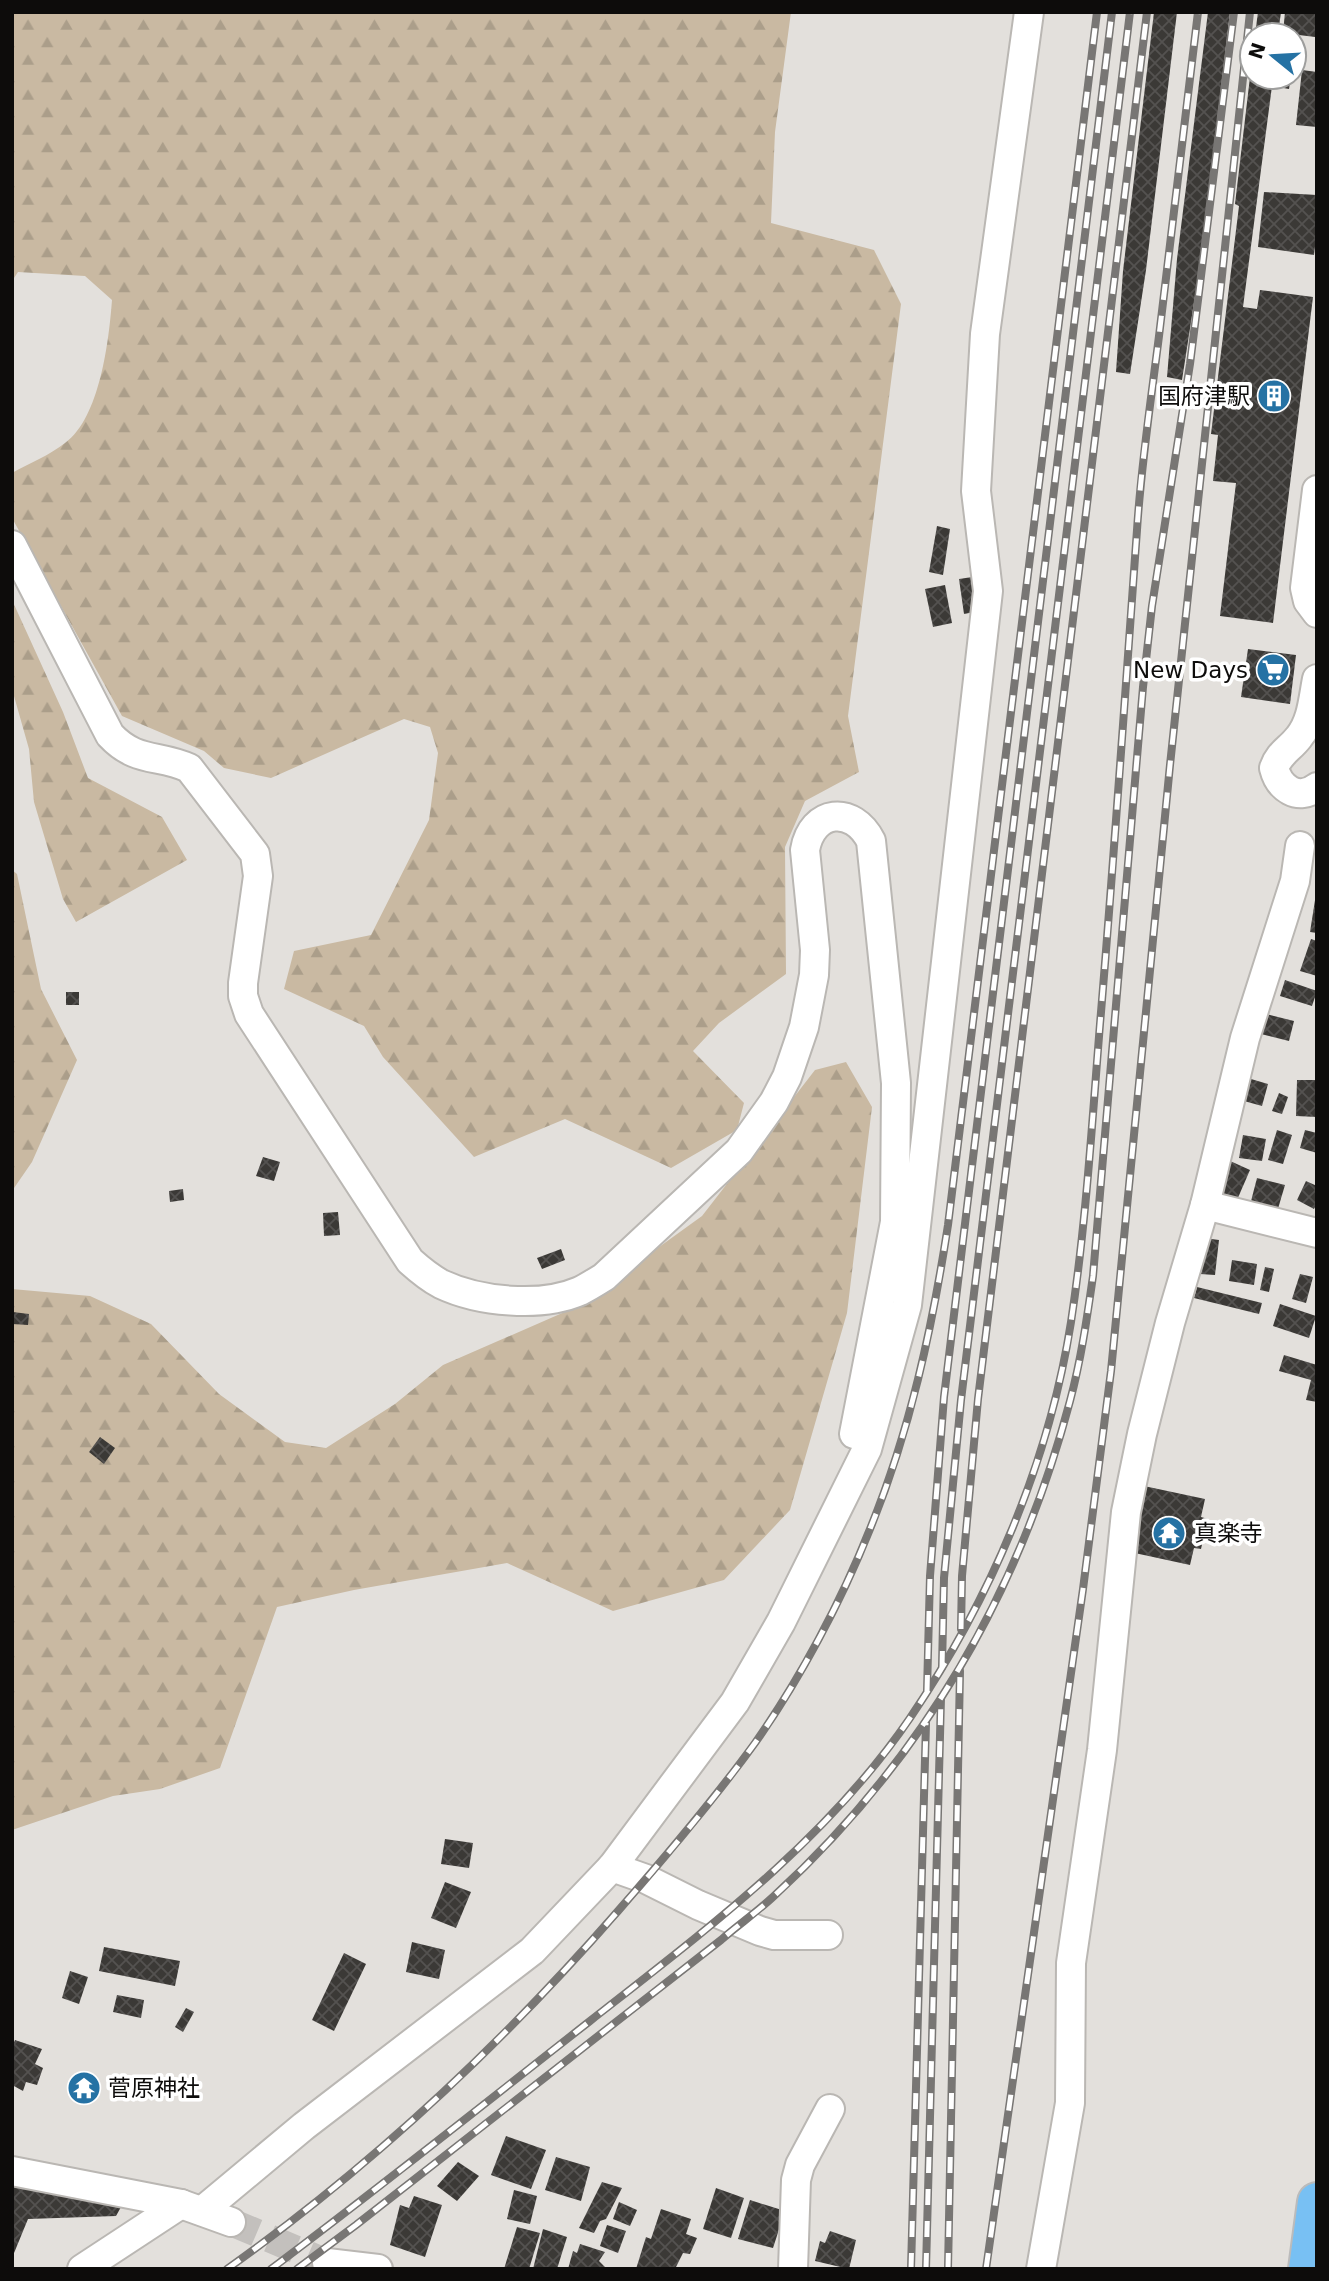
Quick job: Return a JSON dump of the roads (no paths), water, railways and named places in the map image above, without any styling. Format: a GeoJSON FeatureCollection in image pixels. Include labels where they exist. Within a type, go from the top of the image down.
{"type":"FeatureCollection","features":[{"type":"Feature","properties":{"kind":"highway"},"geometry":{"type":"LineString","coordinates":[[1308,2269],[1317,2202]]}},
{"type":"Feature","properties":{"kind":"street"},"geometry":{"type":"LineString","coordinates":[[82,2269],[191,2208],[304,2126],[532,1951],[612,1867],[735,1702],[780,1622],[867,1449],[907,1305],[988,591],[976,491],[985,334],[1029,12]]}},
{"type":"Feature","properties":{"kind":"street"},"geometry":{"type":"LineString","coordinates":[[1317,490],[1305,588],[1308,601],[1317,613]]}},
{"type":"Feature","properties":{"kind":"street"},"geometry":{"type":"LineString","coordinates":[[12,545],[110,735],[131,753],[189,768],[255,854],[258,876],[243,983],[243,996],[249,1014],[410,1261],[442,1284],[468,1293],[524,1302],[551,1299],[579,1291],[604,1277],[739,1151],[774,1102],[787,1077],[809,1007],[815,950],[805,850],[807,839],[818,821],[828,817],[848,818],[862,827],[871,841],[896,1083],[895,1222],[844,1499]]}},
{"type":"Feature","properties":{"kind":"street"},"geometry":{"type":"LineString","coordinates":[[1317,679],[1307,724],[1301,735],[1283,751],[1274,768],[1282,785],[1289,790],[1307,793],[1317,787]]}},
{"type":"Feature","properties":{"kind":"street"},"geometry":{"type":"LineString","coordinates":[[1041,2269],[1070,2103],[1071,1963],[1102,1750],[1126,1512],[1164,1344],[1205,1205],[1245,1038],[1295,881],[1300,846]]}},
{"type":"Feature","properties":{"kind":"street"},"geometry":{"type":"LineString","coordinates":[[1205,1205],[1317,1233]]}},
{"type":"Feature","properties":{"kind":"street"},"geometry":{"type":"LineString","coordinates":[[612,1867],[646,1879],[760,1931],[774,1935],[828,1935]]}},
{"type":"Feature","properties":{"kind":"street"},"geometry":{"type":"LineString","coordinates":[[793,2269],[796,2180],[800,2165],[830,2109]]}},
{"type":"Feature","properties":{"kind":"street"},"geometry":{"type":"LineString","coordinates":[[12,2171],[191,2208],[231,2222]]}},
{"type":"Feature","properties":{"kind":"street"},"geometry":{"type":"LineString","coordinates":[[335,2266],[378,2269]]}},
{"type":"Feature","properties":{"kind":"tunnel"},"geometry":{"type":"LineString","coordinates":[[231,2222],[327,2263]]}},
{"type":"Feature","properties":{"kind":"railway"},"geometry":{"type":"LineString","coordinates":[[227,2269],[281,2230],[384,2146],[482,2056],[574,1960],[636,1890],[723,1786],[772,1718],[819,1639],[870,1529],[897,1455],[918,1379],[935,1303],[948,1225],[1097,12]]}},
{"type":"Feature","properties":{"kind":"railway"},"geometry":{"type":"LineString","coordinates":[[927,1691],[930,1576],[944,1397],[1112,12]]}},
{"type":"Feature","properties":{"kind":"railway"},"geometry":{"type":"LineString","coordinates":[[942,1667],[944,1578],[961,1400],[1130,12]]}},
{"type":"Feature","properties":{"kind":"railway"},"geometry":{"type":"LineString","coordinates":[[961,1629],[962,1576],[978,1399],[1147,12]]}},
{"type":"Feature","properties":{"kind":"railway"},"geometry":{"type":"LineString","coordinates":[[271,2269],[677,1953],[762,1882],[802,1844],[877,1763],[910,1718],[966,1626],[1012,1529],[1048,1427],[1061,1375],[1076,1285],[1085,1211],[1141,481],[1198,12]]}},
{"type":"Feature","properties":{"kind":"railway"},"geometry":{"type":"LineString","coordinates":[[297,2269],[721,1940],[768,1902],[827,1844],[875,1789],[919,1731],[958,1670],[993,1607],[1023,1541],[1049,1472],[1070,1401],[1081,1355],[1093,1276],[1152,606],[1190,364],[1234,12]]}},
{"type":"Feature","properties":{"kind":"railway"},"geometry":{"type":"LineString","coordinates":[[986,2269],[1083,1589],[1111,1371],[1170,765],[1250,12]]}},
{"type":"Feature","properties":{"kind":"railway"},"geometry":{"type":"LineString","coordinates":[[948,2269],[960,1671]]}},
{"type":"Feature","properties":{"kind":"railway"},"geometry":{"type":"LineString","coordinates":[[926,2269],[941,1698]]}},
{"type":"Feature","properties":{"kind":"railway"},"geometry":{"type":"LineString","coordinates":[[911,2269],[926,1723]]}},
{"type":"Feature","properties":{"kind":"place","name":"国府津駅"},"geometry":{"type":"Point","coordinates":[1274,396]}},
{"type":"Feature","properties":{"kind":"place","name":"New Days"},"geometry":{"type":"Point","coordinates":[1273,670]}},
{"type":"Feature","properties":{"kind":"place","name":"真楽寺"},"geometry":{"type":"Point","coordinates":[1169,1533]}},
{"type":"Feature","properties":{"kind":"place","name":"菅原神社"},"geometry":{"type":"Point","coordinates":[84,2088]}}]}
